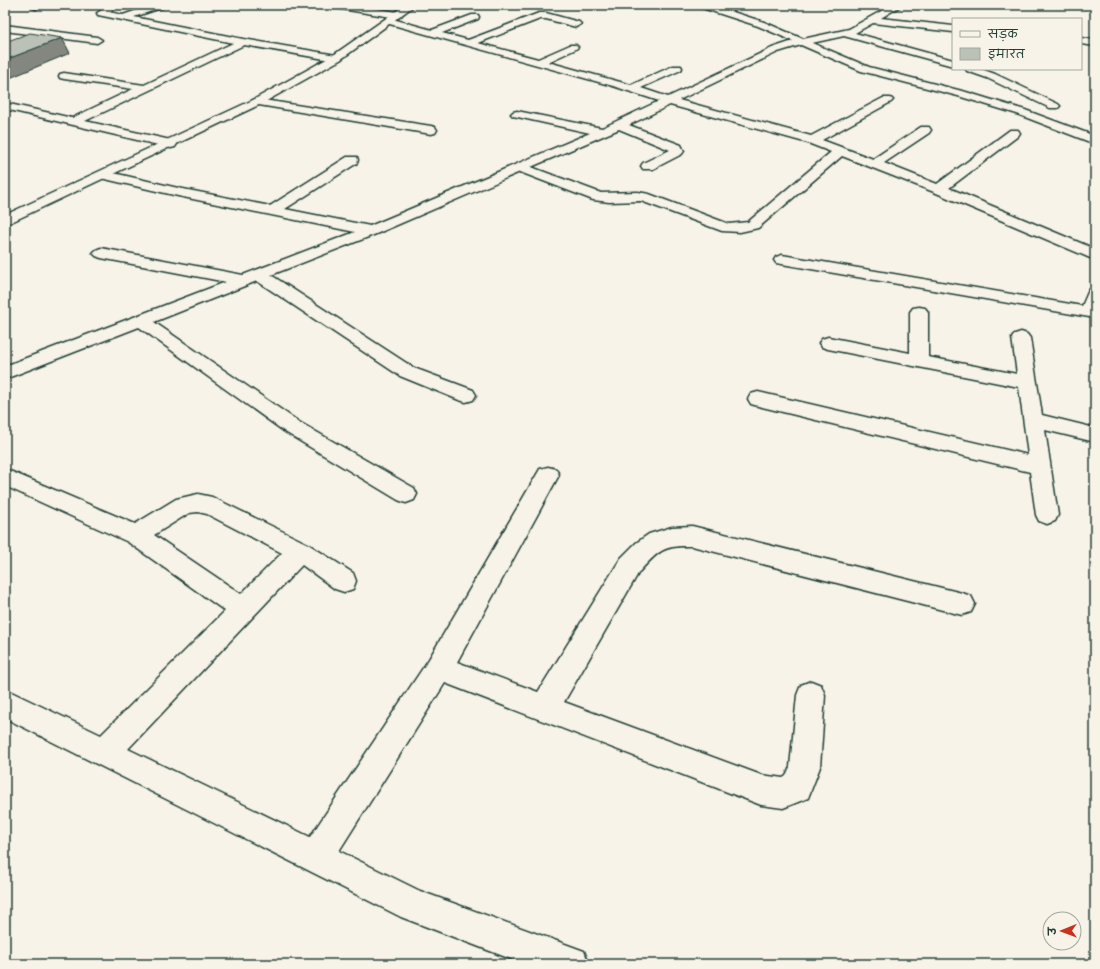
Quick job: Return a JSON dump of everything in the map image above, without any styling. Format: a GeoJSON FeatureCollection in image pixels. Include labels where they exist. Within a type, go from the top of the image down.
{"type":"FeatureCollection","features":[{"type":"Feature","properties":{"kind":"main road"},"geometry":{"type":"LineString","coordinates":[[116,5],[101,13],[243,42],[336,58]]}},
{"type":"Feature","properties":{"kind":"main road"},"geometry":{"type":"LineString","coordinates":[[124,18],[161,5]]}},
{"type":"Feature","properties":{"kind":"main road"},"geometry":{"type":"LineString","coordinates":[[336,5],[393,18],[432,34],[537,62],[669,101],[812,140],[939,189],[1095,255]]}},
{"type":"Feature","properties":{"kind":"main road"},"geometry":{"type":"LineString","coordinates":[[5,221],[171,144],[257,102],[336,58],[411,5]]}},
{"type":"Feature","properties":{"kind":"main road"},"geometry":{"type":"LineString","coordinates":[[702,5],[761,24],[865,69],[962,94],[1022,112],[1095,140]]}},
{"type":"Feature","properties":{"kind":"main road"},"geometry":{"type":"LineString","coordinates":[[5,373],[371,231],[619,125],[775,50],[801,42],[859,29],[898,5]]}},
{"type":"Feature","properties":{"kind":"main road"},"geometry":{"type":"LineString","coordinates":[[468,44],[539,16],[546,16],[576,24]]}},
{"type":"Feature","properties":{"kind":"main road"},"geometry":{"type":"LineString","coordinates":[[432,34],[475,17]]}},
{"type":"Feature","properties":{"kind":"main road"},"geometry":{"type":"LineString","coordinates":[[872,20],[952,29]]}},
{"type":"Feature","properties":{"kind":"main road"},"geometry":{"type":"LineString","coordinates":[[5,28],[97,40]]}},
{"type":"Feature","properties":{"kind":"main road"},"geometry":{"type":"LineString","coordinates":[[845,33],[952,64]]}},
{"type":"Feature","properties":{"kind":"main road"},"geometry":{"type":"LineString","coordinates":[[1082,41],[1095,43]]}},
{"type":"Feature","properties":{"kind":"main road"},"geometry":{"type":"LineString","coordinates":[[75,121],[243,42]]}},
{"type":"Feature","properties":{"kind":"main road"},"geometry":{"type":"LineString","coordinates":[[537,62],[573,47]]}},
{"type":"Feature","properties":{"kind":"main road"},"geometry":{"type":"LineString","coordinates":[[631,89],[677,68]]}},
{"type":"Feature","properties":{"kind":"main road"},"geometry":{"type":"LineString","coordinates":[[974,70],[992,76],[1054,106]]}},
{"type":"Feature","properties":{"kind":"main road"},"geometry":{"type":"LineString","coordinates":[[64,76],[145,88]]}},
{"type":"Feature","properties":{"kind":"main road"},"geometry":{"type":"LineString","coordinates":[[812,140],[887,100]]}},
{"type":"Feature","properties":{"kind":"main road"},"geometry":{"type":"LineString","coordinates":[[257,102],[431,130]]}},
{"type":"Feature","properties":{"kind":"main road"},"geometry":{"type":"LineString","coordinates":[[5,106],[171,144]]}},
{"type":"Feature","properties":{"kind":"main road"},"geometry":{"type":"LineString","coordinates":[[517,114],[603,132]]}},
{"type":"Feature","properties":{"kind":"main road"},"geometry":{"type":"LineString","coordinates":[[619,125],[678,148],[678,151],[648,166]]}},
{"type":"Feature","properties":{"kind":"main road"},"geometry":{"type":"LineString","coordinates":[[874,164],[925,130]]}},
{"type":"Feature","properties":{"kind":"main road"},"geometry":{"type":"LineString","coordinates":[[939,189],[1014,132]]}},
{"type":"Feature","properties":{"kind":"main road"},"geometry":{"type":"LineString","coordinates":[[519,168],[598,197],[612,198],[633,195],[644,196],[727,228],[739,229],[753,225],[840,151]]}},
{"type":"Feature","properties":{"kind":"main road"},"geometry":{"type":"LineString","coordinates":[[272,211],[352,160]]}},
{"type":"Feature","properties":{"kind":"main road"},"geometry":{"type":"LineString","coordinates":[[105,175],[178,192],[371,231]]}},
{"type":"Feature","properties":{"kind":"main road"},"geometry":{"type":"LineString","coordinates":[[101,253],[250,277],[407,372],[466,395]]}},
{"type":"Feature","properties":{"kind":"main road"},"geometry":{"type":"LineString","coordinates":[[782,260],[1092,313],[1095,294]]}},
{"type":"Feature","properties":{"kind":"main road"},"geometry":{"type":"LineString","coordinates":[[919,312],[919,361]]}},
{"type":"Feature","properties":{"kind":"main road"},"geometry":{"type":"LineString","coordinates":[[140,320],[292,427],[406,494]]}},
{"type":"Feature","properties":{"kind":"main road"},"geometry":{"type":"LineString","coordinates":[[1021,338],[1047,515]]}},
{"type":"Feature","properties":{"kind":"main road"},"geometry":{"type":"LineString","coordinates":[[828,343],[1027,382]]}},
{"type":"Feature","properties":{"kind":"main road"},"geometry":{"type":"LineString","coordinates":[[758,399],[1040,466]]}},
{"type":"Feature","properties":{"kind":"main road"},"geometry":{"type":"LineString","coordinates":[[1033,420],[1095,435]]}},
{"type":"Feature","properties":{"kind":"main road"},"geometry":{"type":"LineString","coordinates":[[316,857],[439,668],[548,475]]}},
{"type":"Feature","properties":{"kind":"main road"},"geometry":{"type":"LineString","coordinates":[[5,477],[136,534],[242,609]]}},
{"type":"Feature","properties":{"kind":"main road"},"geometry":{"type":"LineString","coordinates":[[136,534],[184,505],[198,503],[212,506],[300,551],[344,581]]}},
{"type":"Feature","properties":{"kind":"main road"},"geometry":{"type":"LineString","coordinates":[[545,707],[630,565],[645,549],[658,540],[674,536],[692,536],[962,604]]}},
{"type":"Feature","properties":{"kind":"main road"},"geometry":{"type":"LineString","coordinates":[[104,753],[242,609],[300,551]]}},
{"type":"Feature","properties":{"kind":"main road"},"geometry":{"type":"LineString","coordinates":[[439,668],[761,790],[783,793],[797,787],[805,767],[811,695]]}},
{"type":"Feature","properties":{"kind":"main road"},"geometry":{"type":"LineString","coordinates":[[5,703],[413,904],[571,964]]}},
{"type":"Feature","properties":{"kind":"building"},"geometry":{"type":"Polygon","coordinates":[[[30,33],[62,38],[5,60],[5,42],[30,33]]]}}]}
